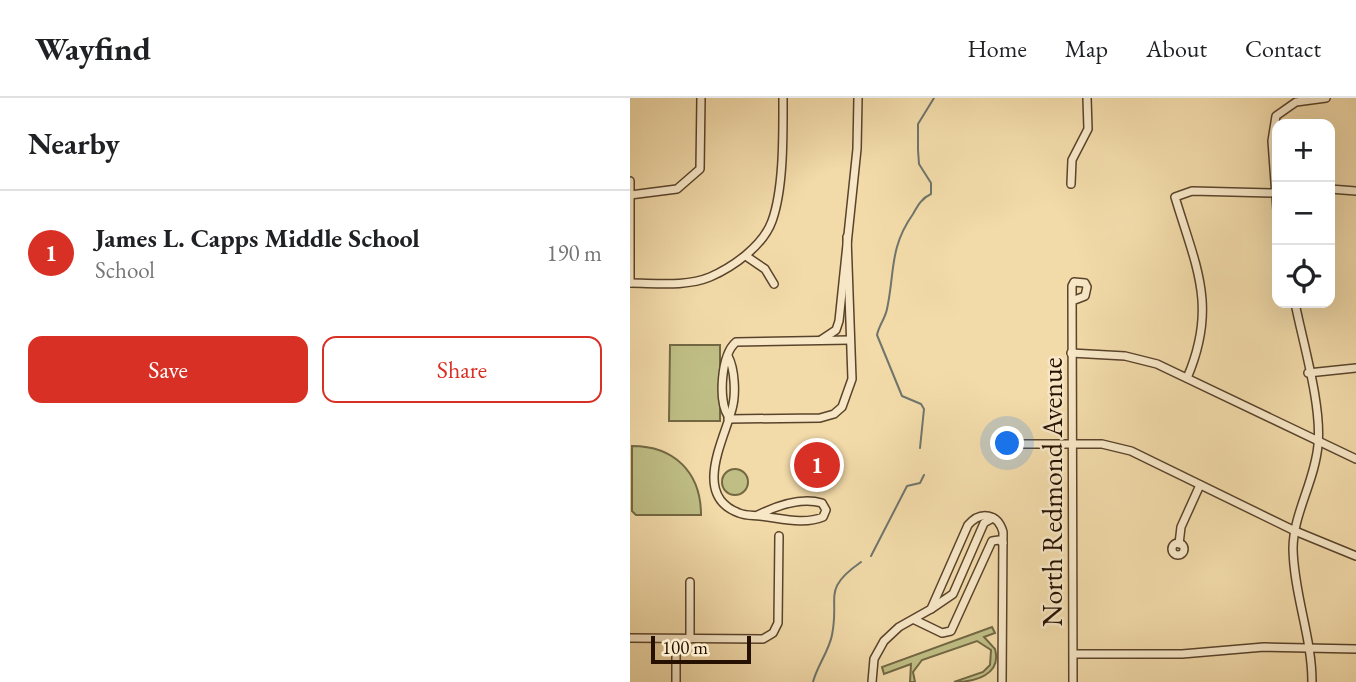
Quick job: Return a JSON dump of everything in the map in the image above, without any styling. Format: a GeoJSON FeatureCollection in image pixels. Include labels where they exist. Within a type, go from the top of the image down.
{"type":"FeatureCollection","features":[{"type":"Feature","properties":{"kind":"street"},"geometry":{"type":"LineString","coordinates":[[631,195],[677,189],[691,180],[700,169],[701,98]]}},
{"type":"Feature","properties":{"kind":"street"},"geometry":{"type":"LineString","coordinates":[[630,181],[630,284],[683,283],[709,277],[746,256],[772,222],[779,181],[783,98]]}},
{"type":"Feature","properties":{"kind":"street"},"geometry":{"type":"LineString","coordinates":[[821,340],[836,330],[839,321],[857,149],[858,98]]}},
{"type":"Feature","properties":{"kind":"street"},"geometry":{"type":"LineString","coordinates":[[1071,184],[1072,160],[1088,129],[1087,98]]}},
{"type":"Feature","properties":{"kind":"street"},"geometry":{"type":"LineString","coordinates":[[1275,182],[1272,131],[1276,116],[1296,102],[1326,98]]}},
{"type":"Feature","properties":{"kind":"street"},"geometry":{"type":"LineString","coordinates":[[1335,189],[1356,191]]}},
{"type":"Feature","properties":{"kind":"street"},"geometry":{"type":"LineString","coordinates":[[1187,378],[1201,342],[1204,300],[1175,197],[1192,191],[1272,192]]}},
{"type":"Feature","properties":{"kind":"street"},"geometry":{"type":"LineString","coordinates":[[728,417],[820,418],[839,411],[852,379],[847,237]]}},
{"type":"Feature","properties":{"kind":"street"},"geometry":{"type":"LineString","coordinates":[[746,256],[765,269],[774,284]]}},
{"type":"Feature","properties":{"kind":"street","name":"North Redmond Avenue"},"geometry":{"type":"LineString","coordinates":[[1072,301],[1073,682]]}},
{"type":"Feature","properties":{"kind":"street"},"geometry":{"type":"LineString","coordinates":[[1295,308],[1319,443],[1312,480],[1295,531],[1296,583],[1309,646],[1312,682]]}},
{"type":"Feature","properties":{"kind":"street"},"geometry":{"type":"LineString","coordinates":[[758,515],[783,505],[813,501],[822,503],[826,509],[823,517],[815,520],[746,515],[729,508],[715,488],[714,470],[732,409],[733,365],[729,356],[733,345],[744,340],[850,340]]}},
{"type":"Feature","properties":{"kind":"street"},"geometry":{"type":"LineString","coordinates":[[1071,353],[1125,356],[1157,364],[1356,459]]}},
{"type":"Feature","properties":{"kind":"street"},"geometry":{"type":"LineString","coordinates":[[1308,373],[1356,368]]}},
{"type":"Feature","properties":{"kind":"street"},"geometry":{"type":"LineString","coordinates":[[1024,443],[1102,444],[1131,451],[1295,531],[1356,556]]}},
{"type":"Feature","properties":{"kind":"street"},"geometry":{"type":"LineString","coordinates":[[1178,544],[1181,527],[1200,485]]}},
{"type":"Feature","properties":{"kind":"street"},"geometry":{"type":"LineString","coordinates":[[931,609],[968,525],[983,515],[997,519],[1002,528],[1003,543],[1002,682]]}},
{"type":"Feature","properties":{"kind":"street"},"geometry":{"type":"LineString","coordinates":[[872,682],[874,659],[884,641],[898,627],[915,620],[953,594],[984,523],[990,518],[997,519]]}},
{"type":"Feature","properties":{"kind":"street"},"geometry":{"type":"LineString","coordinates":[[630,638],[763,639],[773,633],[778,623],[779,536]]}},
{"type":"Feature","properties":{"kind":"street"},"geometry":{"type":"LineString","coordinates":[[915,620],[942,634],[951,631],[992,541],[999,540],[1003,543]]}},
{"type":"Feature","properties":{"kind":"street"},"geometry":{"type":"LineString","coordinates":[[690,582],[690,639]]}},
{"type":"Feature","properties":{"kind":"street"},"geometry":{"type":"LineString","coordinates":[[676,639],[676,682]]}},
{"type":"Feature","properties":{"kind":"street"},"geometry":{"type":"LineString","coordinates":[[1074,654],[1182,654],[1309,646],[1356,649]]}},
{"type":"Feature","properties":{"kind":"shaded area"},"geometry":{"type":"Polygon","coordinates":[[[670,345],[720,345],[720,421],[669,421],[670,345]]]}},
{"type":"Feature","properties":{"kind":"shaded area"},"geometry":{"type":"Polygon","coordinates":[[[632,446],[661,451],[682,464],[696,486],[701,515],[636,515],[632,511],[632,446]]]}},
{"type":"Feature","properties":{"kind":"shaded area"},"geometry":{"type":"Polygon","coordinates":[[[735,469],[744,473],[748,482],[744,491],[735,495],[726,491],[722,482],[726,473],[735,469]]]}},
{"type":"Feature","properties":{"kind":"shaded area"},"geometry":{"type":"Polygon","coordinates":[[[992,627],[995,633],[984,637],[995,649],[996,658],[991,671],[985,675],[954,682],[983,672],[990,665],[991,650],[977,641],[922,660],[913,672],[915,682],[910,682],[911,664],[884,674],[882,667],[992,627]]]}},
{"type":"Feature","properties":{"kind":"waterway"},"geometry":{"type":"LineString","coordinates":[[920,448],[924,409],[921,404],[902,396],[877,335],[887,309],[900,238],[919,205],[931,194],[931,183],[919,164],[918,124],[934,98]]}},
{"type":"Feature","properties":{"kind":"waterway"},"geometry":{"type":"LineString","coordinates":[[871,556],[907,486],[920,483],[924,475]]}},
{"type":"Feature","properties":{"kind":"waterway"},"geometry":{"type":"LineString","coordinates":[[813,682],[832,635],[836,587],[861,562]]}},
{"type":"Feature","properties":{"kind":"place","name":"James L. Capps Middle School"},"geometry":{"type":"Point","coordinates":[817,465]}}]}
